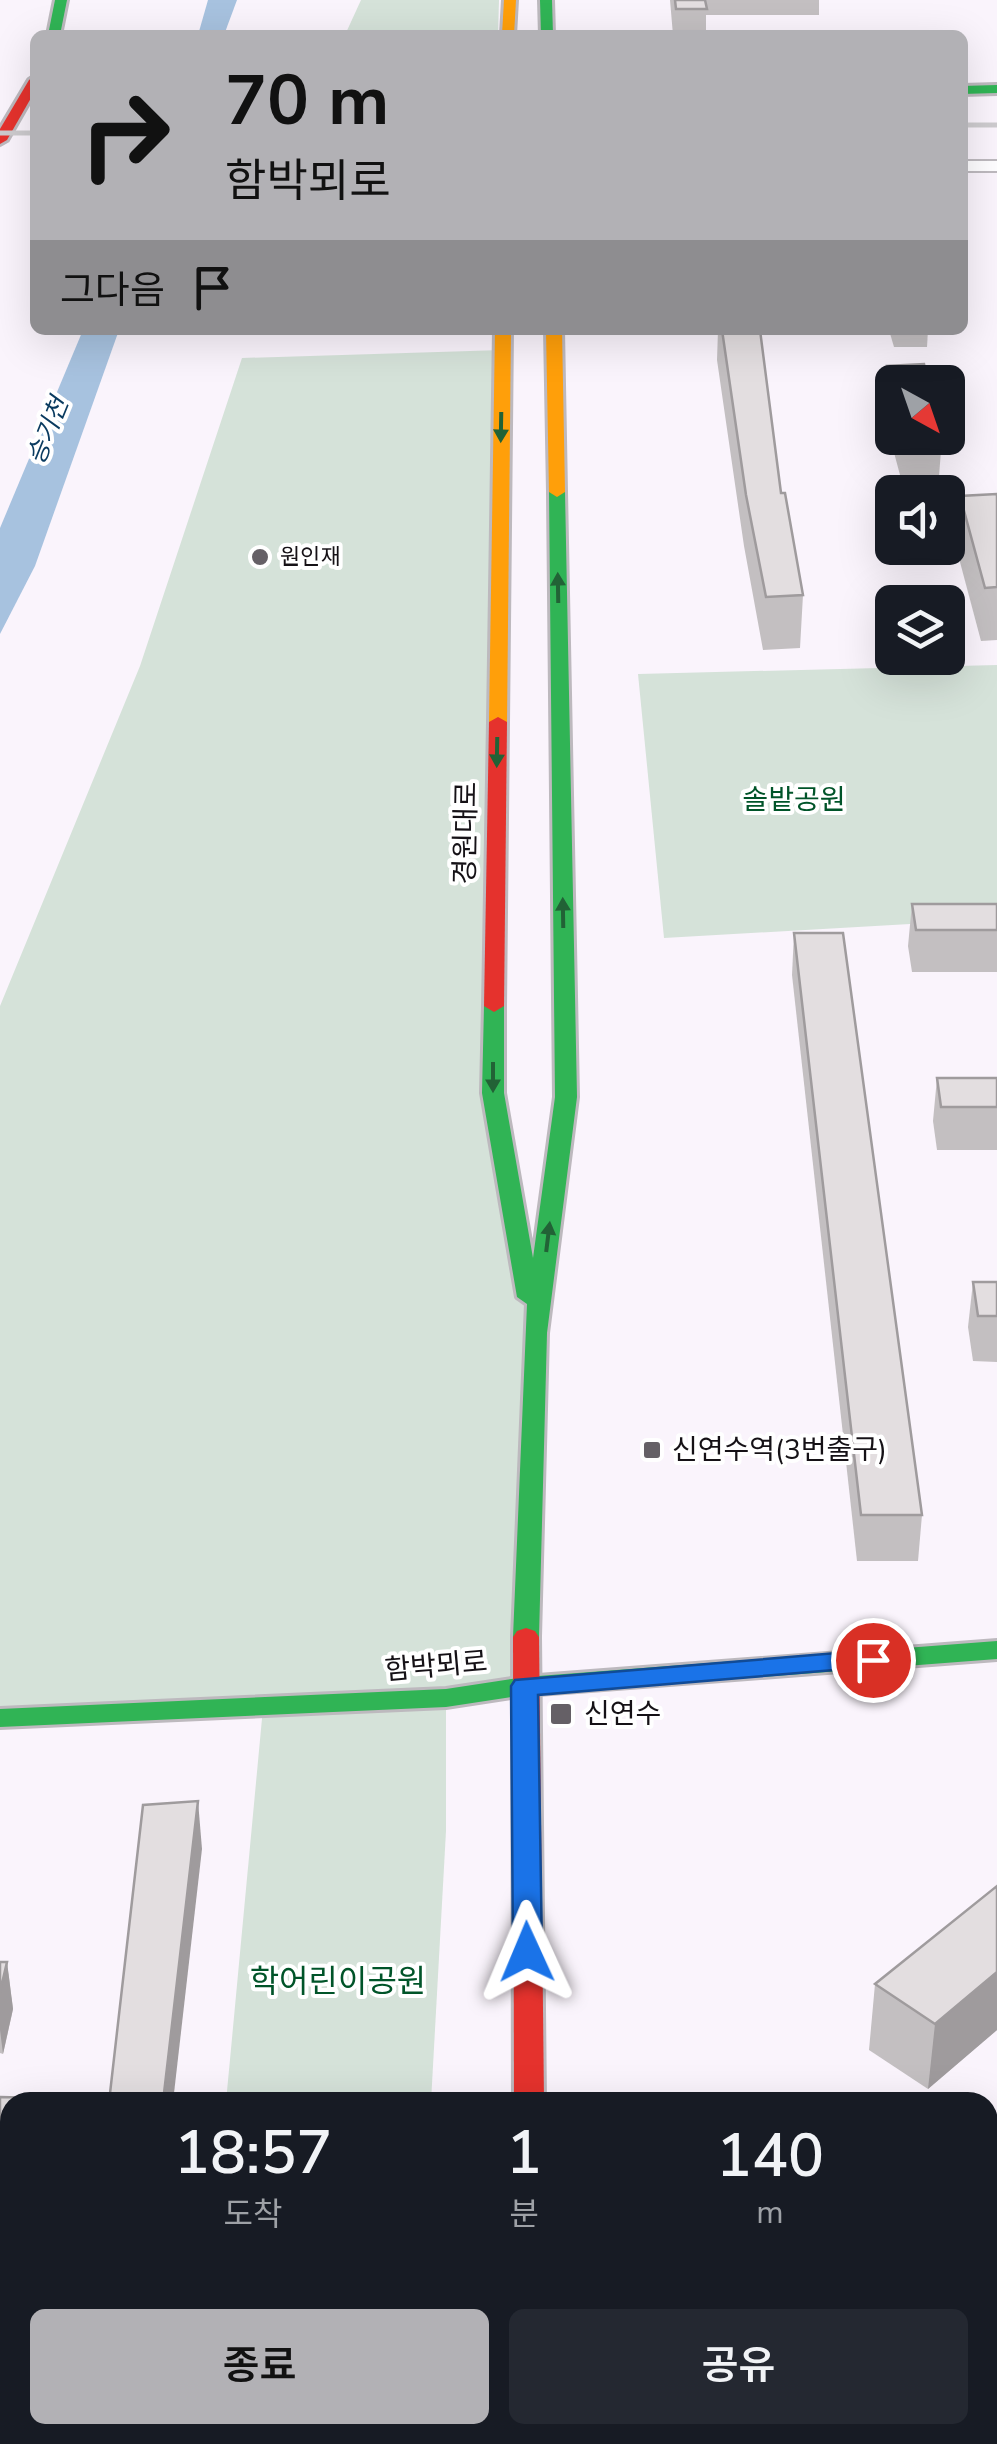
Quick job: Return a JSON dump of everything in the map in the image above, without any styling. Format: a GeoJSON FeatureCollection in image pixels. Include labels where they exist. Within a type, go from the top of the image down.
{"type":"FeatureCollection","features":[{"type":"Feature","properties":{"kind":"main road"},"geometry":{"type":"LineString","coordinates":[[55,30],[61,0]]}},
{"type":"Feature","properties":{"kind":"main road"},"geometry":{"type":"LineString","coordinates":[[508,30],[510,0]]}},
{"type":"Feature","properties":{"kind":"main road"},"geometry":{"type":"LineString","coordinates":[[546,0],[547,30]]}},
{"type":"Feature","properties":{"kind":"main road"},"geometry":{"type":"LineString","coordinates":[[0,140],[30,89]]}},
{"type":"Feature","properties":{"kind":"main road"},"geometry":{"type":"LineString","coordinates":[[968,90],[997,89]]}},
{"type":"Feature","properties":{"kind":"main road","name":"경원대로"},"geometry":{"type":"LineString","coordinates":[[503,335],[493,1094],[535,1334]]}},
{"type":"Feature","properties":{"kind":"main road","name":"경원대로"},"geometry":{"type":"LineString","coordinates":[[529,2092],[525,1686],[535,1334],[566,1097],[554,335]]}},
{"type":"Feature","properties":{"kind":"main road","name":"함박뫼로"},"geometry":{"type":"LineString","coordinates":[[0,1718],[410,1700],[525,1686],[997,1650]]}},
{"type":"Feature","properties":{"kind":"street"},"geometry":{"type":"LineString","coordinates":[[968,166],[997,166]]}},
{"type":"Feature","properties":{"kind":"green space"},"geometry":{"type":"Polygon","coordinates":[[[361,0],[499,0],[498,30],[347,30],[361,0]]]}},
{"type":"Feature","properties":{"kind":"green space"},"geometry":{"type":"Polygon","coordinates":[[[502,350],[493,1093],[535,1333],[525,1686],[0,1715],[0,1006],[140,666],[242,358],[502,350]]]}},
{"type":"Feature","properties":{"kind":"green space","name":"솔밭공원"},"geometry":{"type":"Polygon","coordinates":[[[997,665],[997,919],[664,938],[638,674],[875,668],[875,675],[965,675],[965,666],[997,665]]]}},
{"type":"Feature","properties":{"kind":"green space","name":"학어린이공원"},"geometry":{"type":"Polygon","coordinates":[[[446,1698],[446,1831],[432,2092],[227,2092],[263,1708],[446,1698]]]}},
{"type":"Feature","properties":{"kind":"water"},"geometry":{"type":"Polygon","coordinates":[[[208,0],[237,0],[226,30],[199,30],[208,0]]]}},
{"type":"Feature","properties":{"kind":"water","name":"승기천"},"geometry":{"type":"Polygon","coordinates":[[[81,335],[117,335],[35,566],[0,634],[0,528],[81,335]]]}},
{"type":"Feature","properties":{"kind":"building"},"geometry":{"type":"Polygon","coordinates":[[[675,0],[705,0],[707,9],[676,9],[675,0]]]}},
{"type":"Feature","properties":{"kind":"building"},"geometry":{"type":"Polygon","coordinates":[[[723,335],[761,335],[781,493],[785,493],[803,595],[766,597],[746,495],[723,335]]]}},
{"type":"Feature","properties":{"kind":"building"},"geometry":{"type":"Polygon","coordinates":[[[997,494],[997,587],[985,588],[965,514],[965,496],[997,494]]]}},
{"type":"Feature","properties":{"kind":"building"},"geometry":{"type":"Polygon","coordinates":[[[912,904],[997,904],[997,930],[916,930],[912,904]]]}},
{"type":"Feature","properties":{"kind":"building"},"geometry":{"type":"Polygon","coordinates":[[[794,933],[843,933],[922,1515],[861,1515],[794,933]]]}},
{"type":"Feature","properties":{"kind":"building"},"geometry":{"type":"Polygon","coordinates":[[[937,1078],[997,1078],[997,1107],[941,1107],[937,1078]]]}},
{"type":"Feature","properties":{"kind":"building"},"geometry":{"type":"Polygon","coordinates":[[[973,1282],[997,1282],[997,1316],[978,1316],[973,1282]]]}},
{"type":"Feature","properties":{"kind":"building"},"geometry":{"type":"Polygon","coordinates":[[[198,1801],[164,2092],[110,2092],[143,1805],[198,1801]]]}},
{"type":"Feature","properties":{"kind":"building"},"geometry":{"type":"Polygon","coordinates":[[[997,1886],[997,1972],[935,2024],[875,1984],[997,1886]]]}},
{"type":"Feature","properties":{"kind":"building"},"geometry":{"type":"Polygon","coordinates":[[[0,1962],[7,1962],[0,1992],[0,1962]]]}},
{"type":"Feature","properties":{"kind":"railway"},"geometry":{"type":"LineString","coordinates":[[968,125],[997,125]]}},
{"type":"Feature","properties":{"kind":"railway"},"geometry":{"type":"LineString","coordinates":[[0,133],[30,133]]}},
{"type":"Feature","properties":{"kind":"traffic: fast"},"geometry":{"type":"LineString","coordinates":[[55,30],[61,0]]}},
{"type":"Feature","properties":{"kind":"traffic: fast"},"geometry":{"type":"LineString","coordinates":[[546,0],[547,30]]}},
{"type":"Feature","properties":{"kind":"traffic: fast"},"geometry":{"type":"LineString","coordinates":[[968,90],[997,89]]}},
{"type":"Feature","properties":{"kind":"traffic: fast"},"geometry":{"type":"LineString","coordinates":[[526,1637],[535,1333],[566,1097],[557,492]]}},
{"type":"Feature","properties":{"kind":"traffic: fast"},"geometry":{"type":"LineString","coordinates":[[494,1006],[493,1093],[529,1297]]}},
{"type":"Feature","properties":{"kind":"traffic: fast"},"geometry":{"type":"LineString","coordinates":[[0,1718],[446,1698],[525,1686],[997,1650]]}},
{"type":"Feature","properties":{"kind":"traffic: slow"},"geometry":{"type":"LineString","coordinates":[[508,30],[510,0]]}},
{"type":"Feature","properties":{"kind":"traffic: slow"},"geometry":{"type":"LineString","coordinates":[[498,722],[503,335]]}},
{"type":"Feature","properties":{"kind":"traffic: slow"},"geometry":{"type":"LineString","coordinates":[[554,335],[557,492]]}},
{"type":"Feature","properties":{"kind":"traffic: jam"},"geometry":{"type":"LineString","coordinates":[[0,140],[30,89]]}},
{"type":"Feature","properties":{"kind":"traffic: jam"},"geometry":{"type":"LineString","coordinates":[[494,1006],[498,722]]}},
{"type":"Feature","properties":{"kind":"traffic: jam"},"geometry":{"type":"LineString","coordinates":[[526,1637],[529,2092]]}},
{"type":"Feature","properties":{"kind":"place","name":"원인재"},"geometry":{"type":"Point","coordinates":[260,557]}},
{"type":"Feature","properties":{"kind":"place","name":"신연수역(3번출구)"},"geometry":{"type":"Point","coordinates":[652,1450]}},
{"type":"Feature","properties":{"kind":"place","name":"신연수"},"geometry":{"type":"Point","coordinates":[561,1714]}},
{"type":"Feature","properties":{"kind":"route"},"geometry":{"type":"LineString","coordinates":[[527,1952],[525,1686],[873,1660]]}}]}
